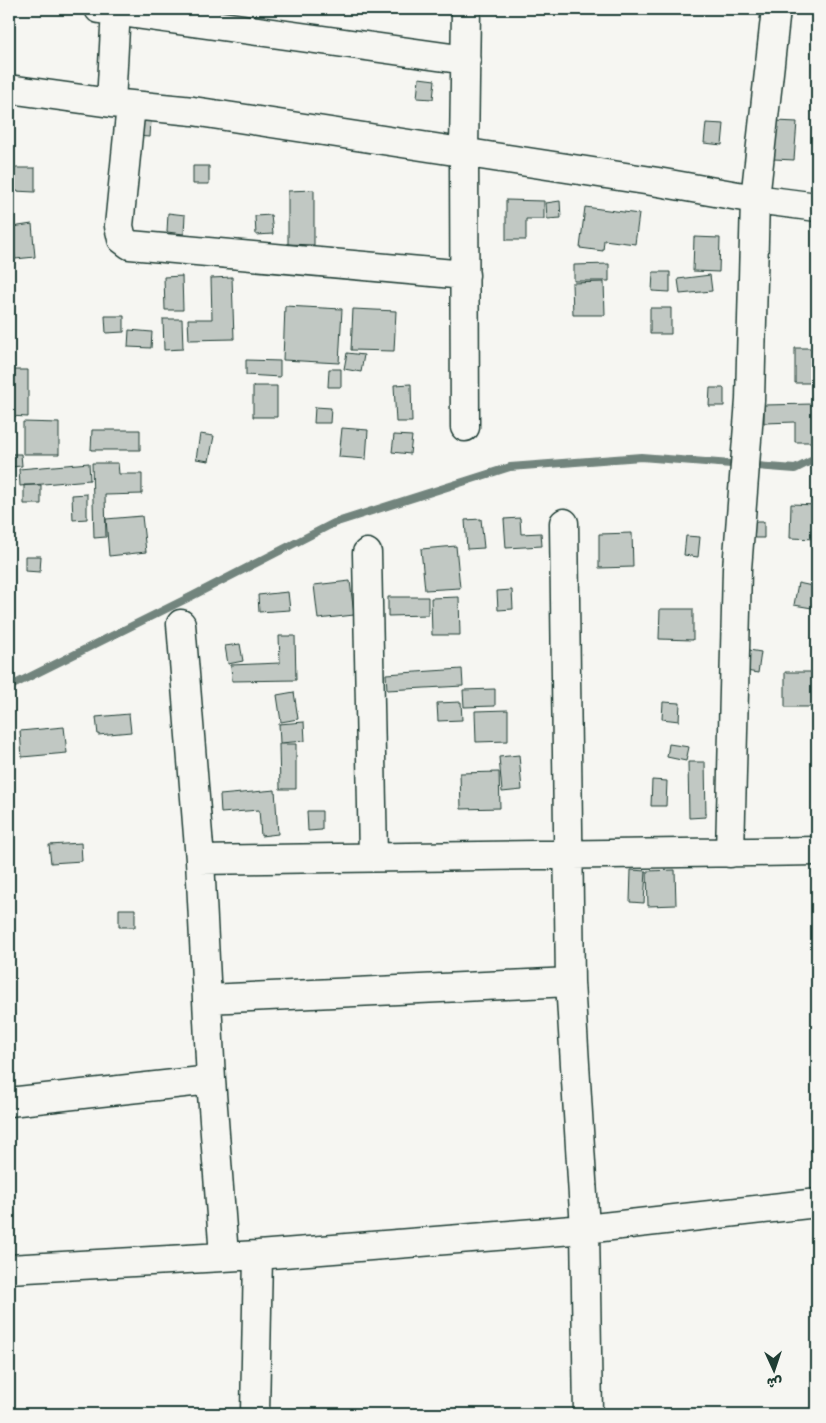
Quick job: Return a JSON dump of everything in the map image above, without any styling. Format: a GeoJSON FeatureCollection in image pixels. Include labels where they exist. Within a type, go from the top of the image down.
{"type":"FeatureCollection","features":[{"type":"Feature","properties":{"kind":"street"},"geometry":{"type":"LineString","coordinates":[[465,427],[464,152],[466,9]]}},
{"type":"Feature","properties":{"kind":"street"},"geometry":{"type":"LineString","coordinates":[[730,853],[737,569],[750,400],[755,199],[776,9]]}},
{"type":"Feature","properties":{"kind":"street"},"geometry":{"type":"LineString","coordinates":[[465,275],[130,245],[122,239],[119,226],[121,104],[110,10],[466,60]]}},
{"type":"Feature","properties":{"kind":"street"},"geometry":{"type":"LineString","coordinates":[[9,89],[121,104],[193,111],[658,182],[755,199],[817,206]]}},
{"type":"Feature","properties":{"kind":"street"},"geometry":{"type":"LineString","coordinates":[[564,523],[570,982],[585,1229],[588,1414]]}},
{"type":"Feature","properties":{"kind":"street"},"geometry":{"type":"LineString","coordinates":[[367,553],[374,857]]}},
{"type":"Feature","properties":{"kind":"street"},"geometry":{"type":"LineString","coordinates":[[181,624],[200,860],[211,1080],[224,1256]]}},
{"type":"Feature","properties":{"kind":"street"},"geometry":{"type":"LineString","coordinates":[[200,860],[817,852]]}},
{"type":"Feature","properties":{"kind":"street"},"geometry":{"type":"LineString","coordinates":[[207,999],[570,982]]}},
{"type":"Feature","properties":{"kind":"street"},"geometry":{"type":"LineString","coordinates":[[9,1102],[211,1080]]}},
{"type":"Feature","properties":{"kind":"street"},"geometry":{"type":"LineString","coordinates":[[9,1269],[258,1255],[585,1229],[817,1203]]}},
{"type":"Feature","properties":{"kind":"street"},"geometry":{"type":"LineString","coordinates":[[254,1414],[258,1255]]}},
{"type":"Feature","properties":{"kind":"building"},"geometry":{"type":"Polygon","coordinates":[[[419,78],[435,80],[433,99],[417,98],[419,78]]]}},
{"type":"Feature","properties":{"kind":"building"},"geometry":{"type":"Polygon","coordinates":[[[136,118],[151,119],[150,137],[134,136],[136,118]]]}},
{"type":"Feature","properties":{"kind":"building"},"geometry":{"type":"Polygon","coordinates":[[[776,121],[797,122],[794,160],[774,159],[776,121]]]}},
{"type":"Feature","properties":{"kind":"building"},"geometry":{"type":"Polygon","coordinates":[[[706,123],[724,124],[722,145],[704,143],[706,123]]]}},
{"type":"Feature","properties":{"kind":"building"},"geometry":{"type":"Polygon","coordinates":[[[193,166],[209,166],[209,184],[193,184],[193,166]]]}},
{"type":"Feature","properties":{"kind":"building"},"geometry":{"type":"Polygon","coordinates":[[[14,168],[35,168],[35,192],[14,191],[14,168]]]}},
{"type":"Feature","properties":{"kind":"building"},"geometry":{"type":"Polygon","coordinates":[[[314,190],[314,245],[288,244],[288,191],[314,190]]]}},
{"type":"Feature","properties":{"kind":"building"},"geometry":{"type":"Polygon","coordinates":[[[506,200],[544,201],[544,219],[526,219],[526,240],[506,240],[506,200]]]}},
{"type":"Feature","properties":{"kind":"building"},"geometry":{"type":"Polygon","coordinates":[[[560,201],[561,218],[547,219],[546,203],[560,201]]]}},
{"type":"Feature","properties":{"kind":"building"},"geometry":{"type":"Polygon","coordinates":[[[585,207],[639,214],[635,244],[604,240],[603,251],[580,248],[585,207]]]}},
{"type":"Feature","properties":{"kind":"building"},"geometry":{"type":"Polygon","coordinates":[[[168,213],[185,215],[184,234],[167,232],[168,213]]]}},
{"type":"Feature","properties":{"kind":"building"},"geometry":{"type":"Polygon","coordinates":[[[271,215],[273,234],[256,235],[255,216],[271,215]]]}},
{"type":"Feature","properties":{"kind":"building"},"geometry":{"type":"Polygon","coordinates":[[[32,224],[35,257],[15,259],[12,227],[32,224]]]}},
{"type":"Feature","properties":{"kind":"building"},"geometry":{"type":"Polygon","coordinates":[[[694,237],[720,238],[719,272],[693,271],[694,237]]]}},
{"type":"Feature","properties":{"kind":"building"},"geometry":{"type":"Polygon","coordinates":[[[609,264],[609,281],[574,281],[574,265],[609,264]]]}},
{"type":"Feature","properties":{"kind":"building"},"geometry":{"type":"Polygon","coordinates":[[[653,272],[670,272],[670,292],[652,291],[653,272]]]}},
{"type":"Feature","properties":{"kind":"building"},"geometry":{"type":"Polygon","coordinates":[[[710,275],[712,291],[680,294],[678,279],[710,275]]]}},
{"type":"Feature","properties":{"kind":"building"},"geometry":{"type":"Polygon","coordinates":[[[182,276],[183,310],[165,310],[164,277],[182,276]]]}},
{"type":"Feature","properties":{"kind":"building"},"geometry":{"type":"Polygon","coordinates":[[[232,277],[234,339],[189,340],[188,319],[212,319],[211,278],[232,277]]]}},
{"type":"Feature","properties":{"kind":"building"},"geometry":{"type":"Polygon","coordinates":[[[604,282],[605,315],[573,315],[572,283],[604,282]]]}},
{"type":"Feature","properties":{"kind":"building"},"geometry":{"type":"Polygon","coordinates":[[[285,306],[342,309],[339,363],[283,360],[285,306]]]}},
{"type":"Feature","properties":{"kind":"building"},"geometry":{"type":"Polygon","coordinates":[[[650,308],[671,308],[671,334],[650,334],[650,308]]]}},
{"type":"Feature","properties":{"kind":"building"},"geometry":{"type":"Polygon","coordinates":[[[353,309],[396,311],[394,351],[351,350],[353,309]]]}},
{"type":"Feature","properties":{"kind":"building"},"geometry":{"type":"Polygon","coordinates":[[[105,316],[124,316],[124,332],[106,333],[105,316]]]}},
{"type":"Feature","properties":{"kind":"building"},"geometry":{"type":"Polygon","coordinates":[[[163,319],[182,319],[183,349],[164,350],[163,319]]]}},
{"type":"Feature","properties":{"kind":"building"},"geometry":{"type":"Polygon","coordinates":[[[129,330],[152,332],[151,348],[128,347],[129,330]]]}},
{"type":"Feature","properties":{"kind":"building"},"geometry":{"type":"Polygon","coordinates":[[[795,348],[813,348],[813,383],[795,383],[795,348]]]}},
{"type":"Feature","properties":{"kind":"building"},"geometry":{"type":"Polygon","coordinates":[[[347,353],[364,355],[361,372],[344,369],[347,353]]]}},
{"type":"Feature","properties":{"kind":"building"},"geometry":{"type":"Polygon","coordinates":[[[246,360],[280,361],[280,377],[246,375],[246,360]]]}},
{"type":"Feature","properties":{"kind":"building"},"geometry":{"type":"Polygon","coordinates":[[[329,369],[341,369],[341,387],[328,387],[329,369]]]}},
{"type":"Feature","properties":{"kind":"building"},"geometry":{"type":"Polygon","coordinates":[[[9,370],[28,370],[28,417],[9,416],[9,370]]]}},
{"type":"Feature","properties":{"kind":"building"},"geometry":{"type":"Polygon","coordinates":[[[411,384],[412,422],[396,422],[394,385],[411,384]]]}},
{"type":"Feature","properties":{"kind":"building"},"geometry":{"type":"Polygon","coordinates":[[[253,386],[277,386],[277,417],[253,417],[253,386]]]}},
{"type":"Feature","properties":{"kind":"building"},"geometry":{"type":"Polygon","coordinates":[[[710,388],[724,388],[724,406],[709,406],[710,388]]]}},
{"type":"Feature","properties":{"kind":"building"},"geometry":{"type":"Polygon","coordinates":[[[814,404],[815,442],[795,442],[795,422],[764,423],[764,405],[814,404]]]}},
{"type":"Feature","properties":{"kind":"building"},"geometry":{"type":"Polygon","coordinates":[[[315,407],[331,408],[330,423],[314,423],[315,407]]]}},
{"type":"Feature","properties":{"kind":"building"},"geometry":{"type":"Polygon","coordinates":[[[23,422],[59,423],[59,454],[23,454],[23,422]]]}},
{"type":"Feature","properties":{"kind":"building"},"geometry":{"type":"Polygon","coordinates":[[[342,428],[368,430],[366,459],[339,457],[342,428]]]}},
{"type":"Feature","properties":{"kind":"building"},"geometry":{"type":"Polygon","coordinates":[[[92,430],[140,430],[140,450],[91,450],[92,430]]]}},
{"type":"Feature","properties":{"kind":"building"},"geometry":{"type":"Polygon","coordinates":[[[200,434],[214,436],[209,461],[196,459],[200,434]]]}},
{"type":"Feature","properties":{"kind":"building"},"geometry":{"type":"Polygon","coordinates":[[[394,435],[412,436],[410,454],[392,452],[394,435]]]}},
{"type":"Feature","properties":{"kind":"building"},"geometry":{"type":"Polygon","coordinates":[[[9,454],[21,454],[22,466],[9,467],[9,454]]]}},
{"type":"Feature","properties":{"kind":"building"},"geometry":{"type":"Polygon","coordinates":[[[89,463],[90,480],[20,486],[19,469],[89,463]]]}},
{"type":"Feature","properties":{"kind":"building"},"geometry":{"type":"Polygon","coordinates":[[[92,463],[118,463],[119,474],[142,474],[142,494],[105,495],[106,537],[94,538],[92,463]]]}},
{"type":"Feature","properties":{"kind":"building"},"geometry":{"type":"Polygon","coordinates":[[[24,485],[41,485],[41,504],[24,504],[24,485]]]}},
{"type":"Feature","properties":{"kind":"building"},"geometry":{"type":"Polygon","coordinates":[[[87,494],[87,519],[73,520],[72,495],[87,494]]]}},
{"type":"Feature","properties":{"kind":"building"},"geometry":{"type":"Polygon","coordinates":[[[791,504],[817,505],[817,539],[790,538],[791,504]]]}},
{"type":"Feature","properties":{"kind":"building"},"geometry":{"type":"Polygon","coordinates":[[[142,516],[146,552],[109,556],[106,519],[142,516]]]}},
{"type":"Feature","properties":{"kind":"building"},"geometry":{"type":"Polygon","coordinates":[[[520,518],[521,534],[541,533],[542,546],[506,548],[504,519],[520,518]]]}},
{"type":"Feature","properties":{"kind":"building"},"geometry":{"type":"Polygon","coordinates":[[[481,519],[484,548],[467,549],[465,520],[481,519]]]}},
{"type":"Feature","properties":{"kind":"building"},"geometry":{"type":"Polygon","coordinates":[[[747,522],[764,522],[764,538],[747,538],[747,522]]]}},
{"type":"Feature","properties":{"kind":"building"},"geometry":{"type":"Polygon","coordinates":[[[632,533],[633,567],[599,568],[599,534],[632,533]]]}},
{"type":"Feature","properties":{"kind":"building"},"geometry":{"type":"Polygon","coordinates":[[[686,536],[700,537],[698,557],[684,555],[686,536]]]}},
{"type":"Feature","properties":{"kind":"building"},"geometry":{"type":"Polygon","coordinates":[[[456,546],[460,588],[425,590],[421,549],[456,546]]]}},
{"type":"Feature","properties":{"kind":"building"},"geometry":{"type":"Polygon","coordinates":[[[25,556],[41,556],[40,572],[25,571],[25,556]]]}},
{"type":"Feature","properties":{"kind":"building"},"geometry":{"type":"Polygon","coordinates":[[[350,581],[354,615],[318,619],[314,585],[350,581]]]}},
{"type":"Feature","properties":{"kind":"building"},"geometry":{"type":"Polygon","coordinates":[[[798,583],[817,587],[812,608],[794,605],[798,583]]]}},
{"type":"Feature","properties":{"kind":"building"},"geometry":{"type":"Polygon","coordinates":[[[512,590],[513,609],[498,610],[497,591],[512,590]]]}},
{"type":"Feature","properties":{"kind":"building"},"geometry":{"type":"Polygon","coordinates":[[[288,592],[290,610],[259,612],[258,595],[288,592]]]}},
{"type":"Feature","properties":{"kind":"building"},"geometry":{"type":"Polygon","coordinates":[[[388,597],[428,597],[428,615],[388,616],[388,597]]]}},
{"type":"Feature","properties":{"kind":"building"},"geometry":{"type":"Polygon","coordinates":[[[459,597],[460,635],[432,635],[431,598],[459,597]]]}},
{"type":"Feature","properties":{"kind":"building"},"geometry":{"type":"Polygon","coordinates":[[[660,609],[693,609],[693,640],[659,639],[660,609]]]}},
{"type":"Feature","properties":{"kind":"building"},"geometry":{"type":"Polygon","coordinates":[[[279,636],[295,636],[296,680],[232,681],[231,665],[280,663],[279,636]]]}},
{"type":"Feature","properties":{"kind":"building"},"geometry":{"type":"Polygon","coordinates":[[[240,644],[243,661],[228,664],[225,646],[240,644]]]}},
{"type":"Feature","properties":{"kind":"building"},"geometry":{"type":"Polygon","coordinates":[[[749,650],[761,652],[758,673],[746,671],[749,650]]]}},
{"type":"Feature","properties":{"kind":"building"},"geometry":{"type":"Polygon","coordinates":[[[462,669],[463,686],[387,690],[386,674],[462,669]]]}},
{"type":"Feature","properties":{"kind":"building"},"geometry":{"type":"Polygon","coordinates":[[[785,672],[817,672],[817,707],[785,707],[785,672]]]}},
{"type":"Feature","properties":{"kind":"building"},"geometry":{"type":"Polygon","coordinates":[[[495,689],[495,706],[464,707],[463,690],[495,689]]]}},
{"type":"Feature","properties":{"kind":"building"},"geometry":{"type":"Polygon","coordinates":[[[294,692],[298,719],[281,722],[277,695],[294,692]]]}},
{"type":"Feature","properties":{"kind":"building"},"geometry":{"type":"Polygon","coordinates":[[[461,702],[462,720],[438,721],[437,703],[461,702]]]}},
{"type":"Feature","properties":{"kind":"building"},"geometry":{"type":"Polygon","coordinates":[[[663,702],[680,703],[679,721],[662,719],[663,702]]]}},
{"type":"Feature","properties":{"kind":"building"},"geometry":{"type":"Polygon","coordinates":[[[508,710],[508,741],[476,742],[475,711],[508,710]]]}},
{"type":"Feature","properties":{"kind":"building"},"geometry":{"type":"Polygon","coordinates":[[[129,714],[131,732],[98,735],[96,717],[129,714]]]}},
{"type":"Feature","properties":{"kind":"building"},"geometry":{"type":"Polygon","coordinates":[[[304,722],[305,741],[280,743],[279,724],[304,722]]]}},
{"type":"Feature","properties":{"kind":"building"},"geometry":{"type":"Polygon","coordinates":[[[64,727],[67,753],[22,757],[20,731],[64,727]]]}},
{"type":"Feature","properties":{"kind":"building"},"geometry":{"type":"Polygon","coordinates":[[[279,744],[296,744],[296,789],[280,789],[279,744]]]}},
{"type":"Feature","properties":{"kind":"building"},"geometry":{"type":"Polygon","coordinates":[[[669,744],[689,747],[686,761],[667,757],[669,744]]]}},
{"type":"Feature","properties":{"kind":"building"},"geometry":{"type":"Polygon","coordinates":[[[519,755],[522,790],[502,792],[499,757],[519,755]]]}},
{"type":"Feature","properties":{"kind":"building"},"geometry":{"type":"Polygon","coordinates":[[[688,762],[705,762],[706,817],[689,818],[688,762]]]}},
{"type":"Feature","properties":{"kind":"building"},"geometry":{"type":"Polygon","coordinates":[[[499,772],[500,808],[461,809],[460,773],[499,772]]]}},
{"type":"Feature","properties":{"kind":"building"},"geometry":{"type":"Polygon","coordinates":[[[652,780],[667,781],[666,806],[651,806],[652,780]]]}},
{"type":"Feature","properties":{"kind":"building"},"geometry":{"type":"Polygon","coordinates":[[[275,790],[278,834],[261,836],[259,810],[221,813],[220,795],[275,790]]]}},
{"type":"Feature","properties":{"kind":"building"},"geometry":{"type":"Polygon","coordinates":[[[307,811],[322,811],[322,830],[308,831],[307,811]]]}},
{"type":"Feature","properties":{"kind":"building"},"geometry":{"type":"Polygon","coordinates":[[[81,843],[82,861],[51,863],[49,845],[81,843]]]}},
{"type":"Feature","properties":{"kind":"building"},"geometry":{"type":"Polygon","coordinates":[[[631,870],[646,871],[644,903],[630,902],[631,870]]]}},
{"type":"Feature","properties":{"kind":"building"},"geometry":{"type":"Polygon","coordinates":[[[675,870],[676,905],[648,906],[647,871],[675,870]]]}},
{"type":"Feature","properties":{"kind":"building"},"geometry":{"type":"Polygon","coordinates":[[[119,909],[135,909],[135,927],[119,927],[119,909]]]}},
{"type":"Feature","properties":{"kind":"waterway"},"geometry":{"type":"LineString","coordinates":[[9,687],[334,523],[510,467],[641,457],[795,469],[817,458]]}}]}
